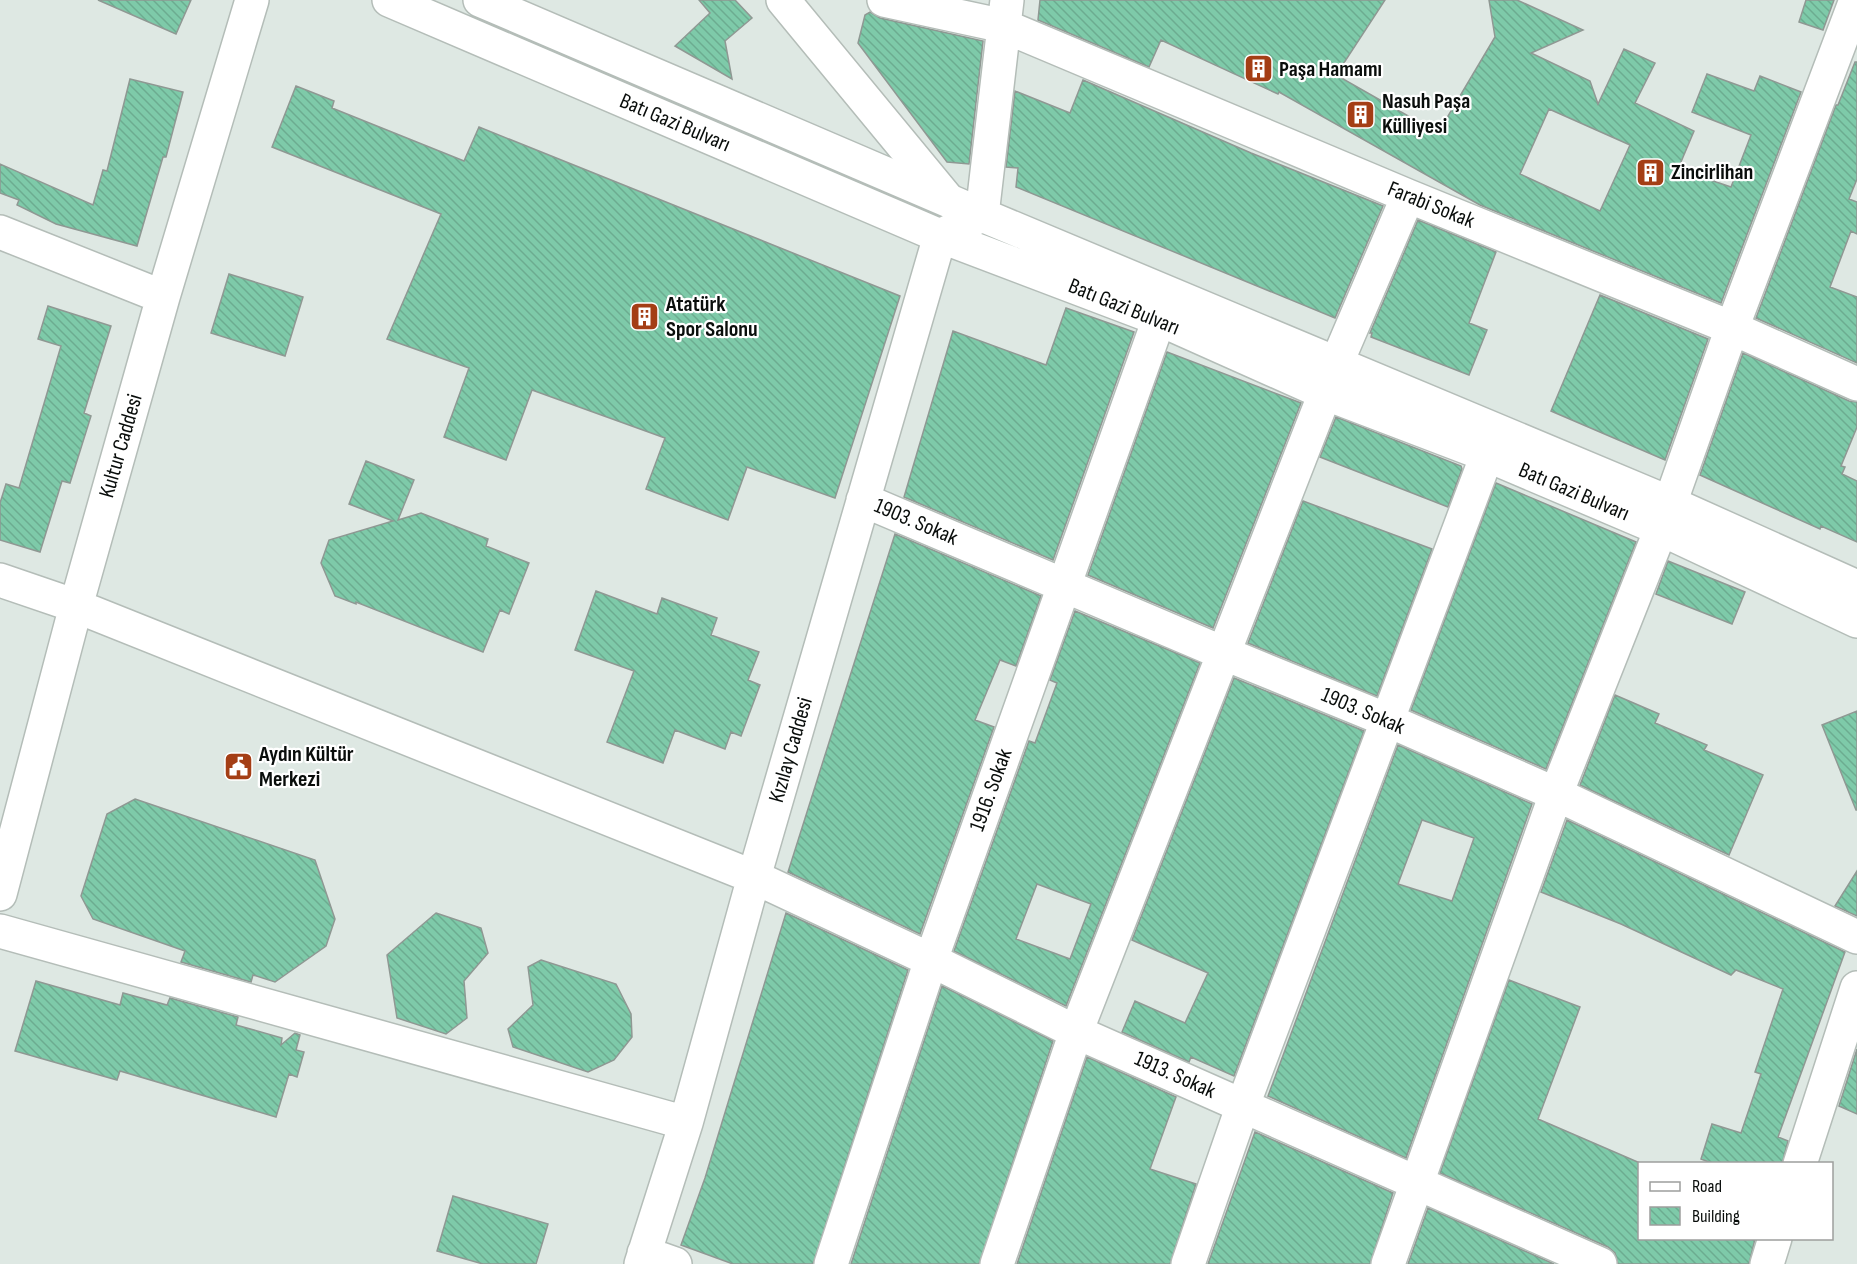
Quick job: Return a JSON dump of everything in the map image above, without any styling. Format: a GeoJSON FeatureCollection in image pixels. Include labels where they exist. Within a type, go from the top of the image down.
{"type":"FeatureCollection","features":[{"type":"Feature","properties":{"kind":"street","name":"Kultur Caddesi"},"geometry":{"type":"LineString","coordinates":[[0,894],[76,606],[163,297],[252,0]]}},
{"type":"Feature","properties":{"kind":"street","name":"Batı Gazi Bulvarı"},"geometry":{"type":"LineString","coordinates":[[389,0],[940,236],[1159,319],[1326,394],[1487,455],[1665,516],[1857,587]]}},
{"type":"Feature","properties":{"kind":"street","name":"Batı Gazi Bulvarı"},"geometry":{"type":"LineString","coordinates":[[480,0],[982,215],[1338,363],[1665,516],[1857,621]]}},
{"type":"Feature","properties":{"kind":"street"},"geometry":{"type":"LineString","coordinates":[[783,0],[948,200]]}},
{"type":"Feature","properties":{"kind":"street","name":"Farabi Sokak"},"geometry":{"type":"LineString","coordinates":[[884,0],[1006,13],[1408,196],[1732,328],[1857,384]]}},
{"type":"Feature","properties":{"kind":"street"},"geometry":{"type":"LineString","coordinates":[[1388,1264],[1556,794],[1665,516],[1732,328],[1856,0]]}},
{"type":"Feature","properties":{"kind":"street"},"geometry":{"type":"LineString","coordinates":[[940,236],[982,215],[1006,13]]}},
{"type":"Feature","properties":{"kind":"street"},"geometry":{"type":"LineString","coordinates":[[997,1264],[1076,1032],[1338,363],[1408,196]]}},
{"type":"Feature","properties":{"kind":"street"},"geometry":{"type":"LineString","coordinates":[[0,232],[163,297]]}},
{"type":"Feature","properties":{"kind":"street","name":"Kızılay Caddesi"},"geometry":{"type":"LineString","coordinates":[[643,1259],[686,1123],[754,877],[940,236]]}},
{"type":"Feature","properties":{"kind":"street","name":"1916. Sokak"},"geometry":{"type":"LineString","coordinates":[[831,1264],[931,960],[1159,319]]}},
{"type":"Feature","properties":{"kind":"street"},"geometry":{"type":"LineString","coordinates":[[1188,1264],[1243,1105],[1487,455]]}},
{"type":"Feature","properties":{"kind":"street","name":"1903. Sokak"},"geometry":{"type":"LineString","coordinates":[[864,500],[1223,653],[1387,720],[1556,794],[1857,937]]}},
{"type":"Feature","properties":{"kind":"street","name":"1913. Sokak"},"geometry":{"type":"LineString","coordinates":[[0,580],[76,606],[754,877],[931,960],[1076,1032],[1600,1264]]}},
{"type":"Feature","properties":{"kind":"street"},"geometry":{"type":"LineString","coordinates":[[0,932],[686,1123]]}},
{"type":"Feature","properties":{"kind":"street"},"geometry":{"type":"LineString","coordinates":[[1801,1162],[1857,988]]}},
{"type":"Feature","properties":{"kind":"street"},"geometry":{"type":"LineString","coordinates":[[1767,1264],[1775,1240]]}},
{"type":"Feature","properties":{"kind":"street"},"geometry":{"type":"LineString","coordinates":[[643,1259],[675,1264]]}},
{"type":"Feature","properties":{"kind":"building"},"geometry":{"type":"Polygon","coordinates":[[[98,0],[191,0],[176,34],[98,0]]]}},
{"type":"Feature","properties":{"kind":"building"},"geometry":{"type":"Polygon","coordinates":[[[699,0],[735,0],[752,18],[725,41],[732,79],[675,46],[710,13],[699,0]]]}},
{"type":"Feature","properties":{"kind":"building"},"geometry":{"type":"Polygon","coordinates":[[[1040,0],[1385,0],[1336,75],[1438,133],[1495,37],[1489,0],[1517,0],[1583,30],[1531,53],[1590,81],[1598,104],[1624,49],[1655,63],[1635,103],[1694,131],[1678,169],[1731,187],[1751,135],[1692,112],[1707,74],[1754,91],[1760,76],[1801,92],[1721,303],[1480,205],[1279,92],[1278,94],[1161,40],[1149,67],[1038,20],[1040,0]],[[1549,109],[1520,174],[1600,211],[1630,145],[1549,109]]]}},
{"type":"Feature","properties":{"kind":"building"},"geometry":{"type":"Polygon","coordinates":[[[1806,0],[1834,0],[1823,30],[1799,22],[1806,0]]]}},
{"type":"Feature","properties":{"kind":"building"},"geometry":{"type":"Polygon","coordinates":[[[870,12],[880,18],[983,41],[969,164],[947,162],[858,43],[865,15],[870,12]]]}},
{"type":"Feature","properties":{"kind":"building"},"geometry":{"type":"Polygon","coordinates":[[[1855,62],[1857,62],[1857,179],[1849,199],[1857,202],[1857,234],[1851,231],[1830,287],[1857,297],[1857,363],[1756,318],[1836,105],[1838,105],[1855,62]]]}},
{"type":"Feature","properties":{"kind":"building"},"geometry":{"type":"Polygon","coordinates":[[[130,79],[183,92],[166,157],[163,157],[137,246],[56,224],[17,205],[19,200],[0,193],[0,164],[93,205],[103,170],[107,171],[130,79]]]}},
{"type":"Feature","properties":{"kind":"building"},"geometry":{"type":"Polygon","coordinates":[[[1083,80],[1251,153],[1383,206],[1335,318],[1016,187],[1018,168],[1006,167],[1015,91],[1070,113],[1083,80]]]}},
{"type":"Feature","properties":{"kind":"building","name":"Atatürk Spor Salonu"},"geometry":{"type":"Polygon","coordinates":[[[296,86],[334,101],[332,108],[464,161],[479,127],[900,296],[835,498],[747,467],[728,520],[646,489],[665,438],[532,390],[506,460],[444,437],[469,368],[387,339],[441,214],[272,147],[296,86]]]}},
{"type":"Feature","properties":{"kind":"building"},"geometry":{"type":"Polygon","coordinates":[[[1418,220],[1496,252],[1469,323],[1487,330],[1469,375],[1371,337],[1372,333],[1370,333],[1418,220]]]}},
{"type":"Feature","properties":{"kind":"building"},"geometry":{"type":"Polygon","coordinates":[[[229,274],[303,297],[285,356],[211,333],[229,274]]]}},
{"type":"Feature","properties":{"kind":"building"},"geometry":{"type":"Polygon","coordinates":[[[1600,295],[1708,339],[1665,460],[1551,411],[1600,295]]]}},
{"type":"Feature","properties":{"kind":"building"},"geometry":{"type":"Polygon","coordinates":[[[48,306],[111,326],[84,413],[91,416],[70,483],[62,481],[40,552],[0,540],[0,503],[6,484],[19,488],[61,346],[38,339],[48,306]]]}},
{"type":"Feature","properties":{"kind":"building"},"geometry":{"type":"Polygon","coordinates":[[[1066,308],[1134,332],[1053,560],[904,497],[953,331],[1046,365],[1066,308]]]}},
{"type":"Feature","properties":{"kind":"building"},"geometry":{"type":"Polygon","coordinates":[[[1167,352],[1301,403],[1213,628],[1088,575],[1167,352]]]}},
{"type":"Feature","properties":{"kind":"building"},"geometry":{"type":"Polygon","coordinates":[[[1743,353],[1849,401],[1857,402],[1857,427],[1841,466],[1845,467],[1842,474],[1857,481],[1857,542],[1821,526],[1820,529],[1700,475],[1743,353]]]}},
{"type":"Feature","properties":{"kind":"building"},"geometry":{"type":"Polygon","coordinates":[[[1336,417],[1461,466],[1462,469],[1448,507],[1320,457],[1336,417]]]}},
{"type":"Feature","properties":{"kind":"building"},"geometry":{"type":"Polygon","coordinates":[[[366,461],[414,480],[398,520],[421,513],[488,539],[486,546],[529,563],[509,614],[500,610],[483,652],[356,602],[356,604],[335,596],[321,563],[329,540],[393,521],[349,504],[366,461]]]}},
{"type":"Feature","properties":{"kind":"building"},"geometry":{"type":"Polygon","coordinates":[[[1496,483],[1636,542],[1546,769],[1411,710],[1496,483]]]}},
{"type":"Feature","properties":{"kind":"building"},"geometry":{"type":"Polygon","coordinates":[[[1303,501],[1432,549],[1377,696],[1248,643],[1303,501]]]}},
{"type":"Feature","properties":{"kind":"building"},"geometry":{"type":"Polygon","coordinates":[[[895,534],[1041,596],[1016,666],[1000,660],[975,720],[994,727],[920,934],[788,872],[895,534]]]}},
{"type":"Feature","properties":{"kind":"building"},"geometry":{"type":"Polygon","coordinates":[[[1668,561],[1745,592],[1732,624],[1656,594],[1668,561]]]}},
{"type":"Feature","properties":{"kind":"building"},"geometry":{"type":"Polygon","coordinates":[[[596,591],[657,614],[662,598],[717,618],[711,635],[759,652],[748,680],[760,685],[741,736],[731,732],[725,749],[675,730],[663,763],[607,742],[634,671],[575,650],[596,591]]]}},
{"type":"Feature","properties":{"kind":"building"},"geometry":{"type":"Polygon","coordinates":[[[1075,611],[1200,663],[1066,1006],[954,951],[1029,741],[1035,743],[1057,683],[1050,680],[1075,611]],[[1037,884],[1016,939],[1070,959],[1091,904],[1037,884]]]}},
{"type":"Feature","properties":{"kind":"building"},"geometry":{"type":"Polygon","coordinates":[[[1234,678],[1364,731],[1234,1076],[1191,1057],[1189,1062],[1122,1032],[1135,1001],[1185,1023],[1208,973],[1132,940],[1234,678]]]}},
{"type":"Feature","properties":{"kind":"building"},"geometry":{"type":"Polygon","coordinates":[[[1615,695],[1659,714],[1655,723],[1707,745],[1704,750],[1763,775],[1729,855],[1580,785],[1615,695]]]}},
{"type":"Feature","properties":{"kind":"building"},"geometry":{"type":"Polygon","coordinates":[[[1857,711],[1857,810],[1856,810],[1822,725],[1857,711]]]}},
{"type":"Feature","properties":{"kind":"building"},"geometry":{"type":"Polygon","coordinates":[[[1398,745],[1532,804],[1406,1158],[1268,1096],[1398,745]],[[1422,820],[1398,884],[1452,901],[1474,838],[1422,820]]]}},
{"type":"Feature","properties":{"kind":"building"},"geometry":{"type":"Polygon","coordinates":[[[135,799],[315,860],[335,919],[326,946],[275,982],[253,975],[251,982],[181,962],[185,951],[93,919],[81,896],[107,814],[135,799]]]}},
{"type":"Feature","properties":{"kind":"building"},"geometry":{"type":"Polygon","coordinates":[[[1567,820],[1845,952],[1778,1137],[1788,1141],[1783,1162],[1709,1162],[1701,1159],[1712,1124],[1741,1133],[1761,1074],[1755,1072],[1783,989],[1736,970],[1731,975],[1621,924],[1541,892],[1567,820]]]}},
{"type":"Feature","properties":{"kind":"building"},"geometry":{"type":"Polygon","coordinates":[[[1857,871],[1857,916],[1835,906],[1857,871]]]}},
{"type":"Feature","properties":{"kind":"building"},"geometry":{"type":"Polygon","coordinates":[[[436,913],[481,928],[488,953],[464,981],[467,1018],[446,1034],[397,1018],[387,955],[436,913]]]}},
{"type":"Feature","properties":{"kind":"building"},"geometry":{"type":"Polygon","coordinates":[[[786,913],[908,970],[813,1264],[733,1264],[681,1245],[705,1178],[786,913]]]}},
{"type":"Feature","properties":{"kind":"building"},"geometry":{"type":"Polygon","coordinates":[[[541,960],[616,984],[631,1014],[632,1037],[614,1060],[588,1072],[513,1047],[508,1029],[533,1005],[528,967],[541,960]]]}},
{"type":"Feature","properties":{"kind":"building"},"geometry":{"type":"Polygon","coordinates":[[[1509,980],[1580,1007],[1538,1119],[1638,1162],[1638,1240],[1755,1240],[1749,1264],[1618,1264],[1615,1253],[1608,1247],[1440,1173],[1509,980]]]}},
{"type":"Feature","properties":{"kind":"building"},"geometry":{"type":"Polygon","coordinates":[[[36,981],[120,1005],[123,993],[167,1005],[170,998],[238,1017],[236,1025],[282,1038],[281,1045],[295,1033],[300,1035],[296,1050],[304,1052],[297,1077],[289,1074],[276,1117],[120,1071],[117,1080],[15,1051],[36,981]]]}},
{"type":"Feature","properties":{"kind":"building"},"geometry":{"type":"Polygon","coordinates":[[[942,986],[1053,1041],[979,1264],[851,1264],[942,986]]]}},
{"type":"Feature","properties":{"kind":"building"},"geometry":{"type":"Polygon","coordinates":[[[1857,1049],[1857,1114],[1839,1106],[1857,1049]]]}},
{"type":"Feature","properties":{"kind":"building"},"geometry":{"type":"Polygon","coordinates":[[[1087,1057],[1176,1097],[1150,1169],[1196,1184],[1170,1264],[1017,1264],[1087,1057]]]}},
{"type":"Feature","properties":{"kind":"building"},"geometry":{"type":"Polygon","coordinates":[[[1255,1132],[1393,1193],[1370,1264],[1208,1264],[1255,1132]]]}},
{"type":"Feature","properties":{"kind":"building"},"geometry":{"type":"Polygon","coordinates":[[[453,1196],[548,1224],[536,1264],[483,1264],[437,1251],[453,1196]]]}},
{"type":"Feature","properties":{"kind":"building"},"geometry":{"type":"Polygon","coordinates":[[[1428,1208],[1554,1264],[1408,1264],[1428,1208]]]}},
{"type":"Feature","properties":{"kind":"place","name":"Paşa Hamamı"},"geometry":{"type":"Point","coordinates":[1258,69]}},
{"type":"Feature","properties":{"kind":"place","name":"Nasuh Paşa Külliyesi"},"geometry":{"type":"Point","coordinates":[1361,114]}},
{"type":"Feature","properties":{"kind":"place","name":"Zincirlihan"},"geometry":{"type":"Point","coordinates":[1650,172]}},
{"type":"Feature","properties":{"kind":"place","name":"Atatürk Spor Salonu"},"geometry":{"type":"Point","coordinates":[645,317]}},
{"type":"Feature","properties":{"kind":"place","name":"Aydın Kültür Merkezi"},"geometry":{"type":"Point","coordinates":[238,767]}}]}
